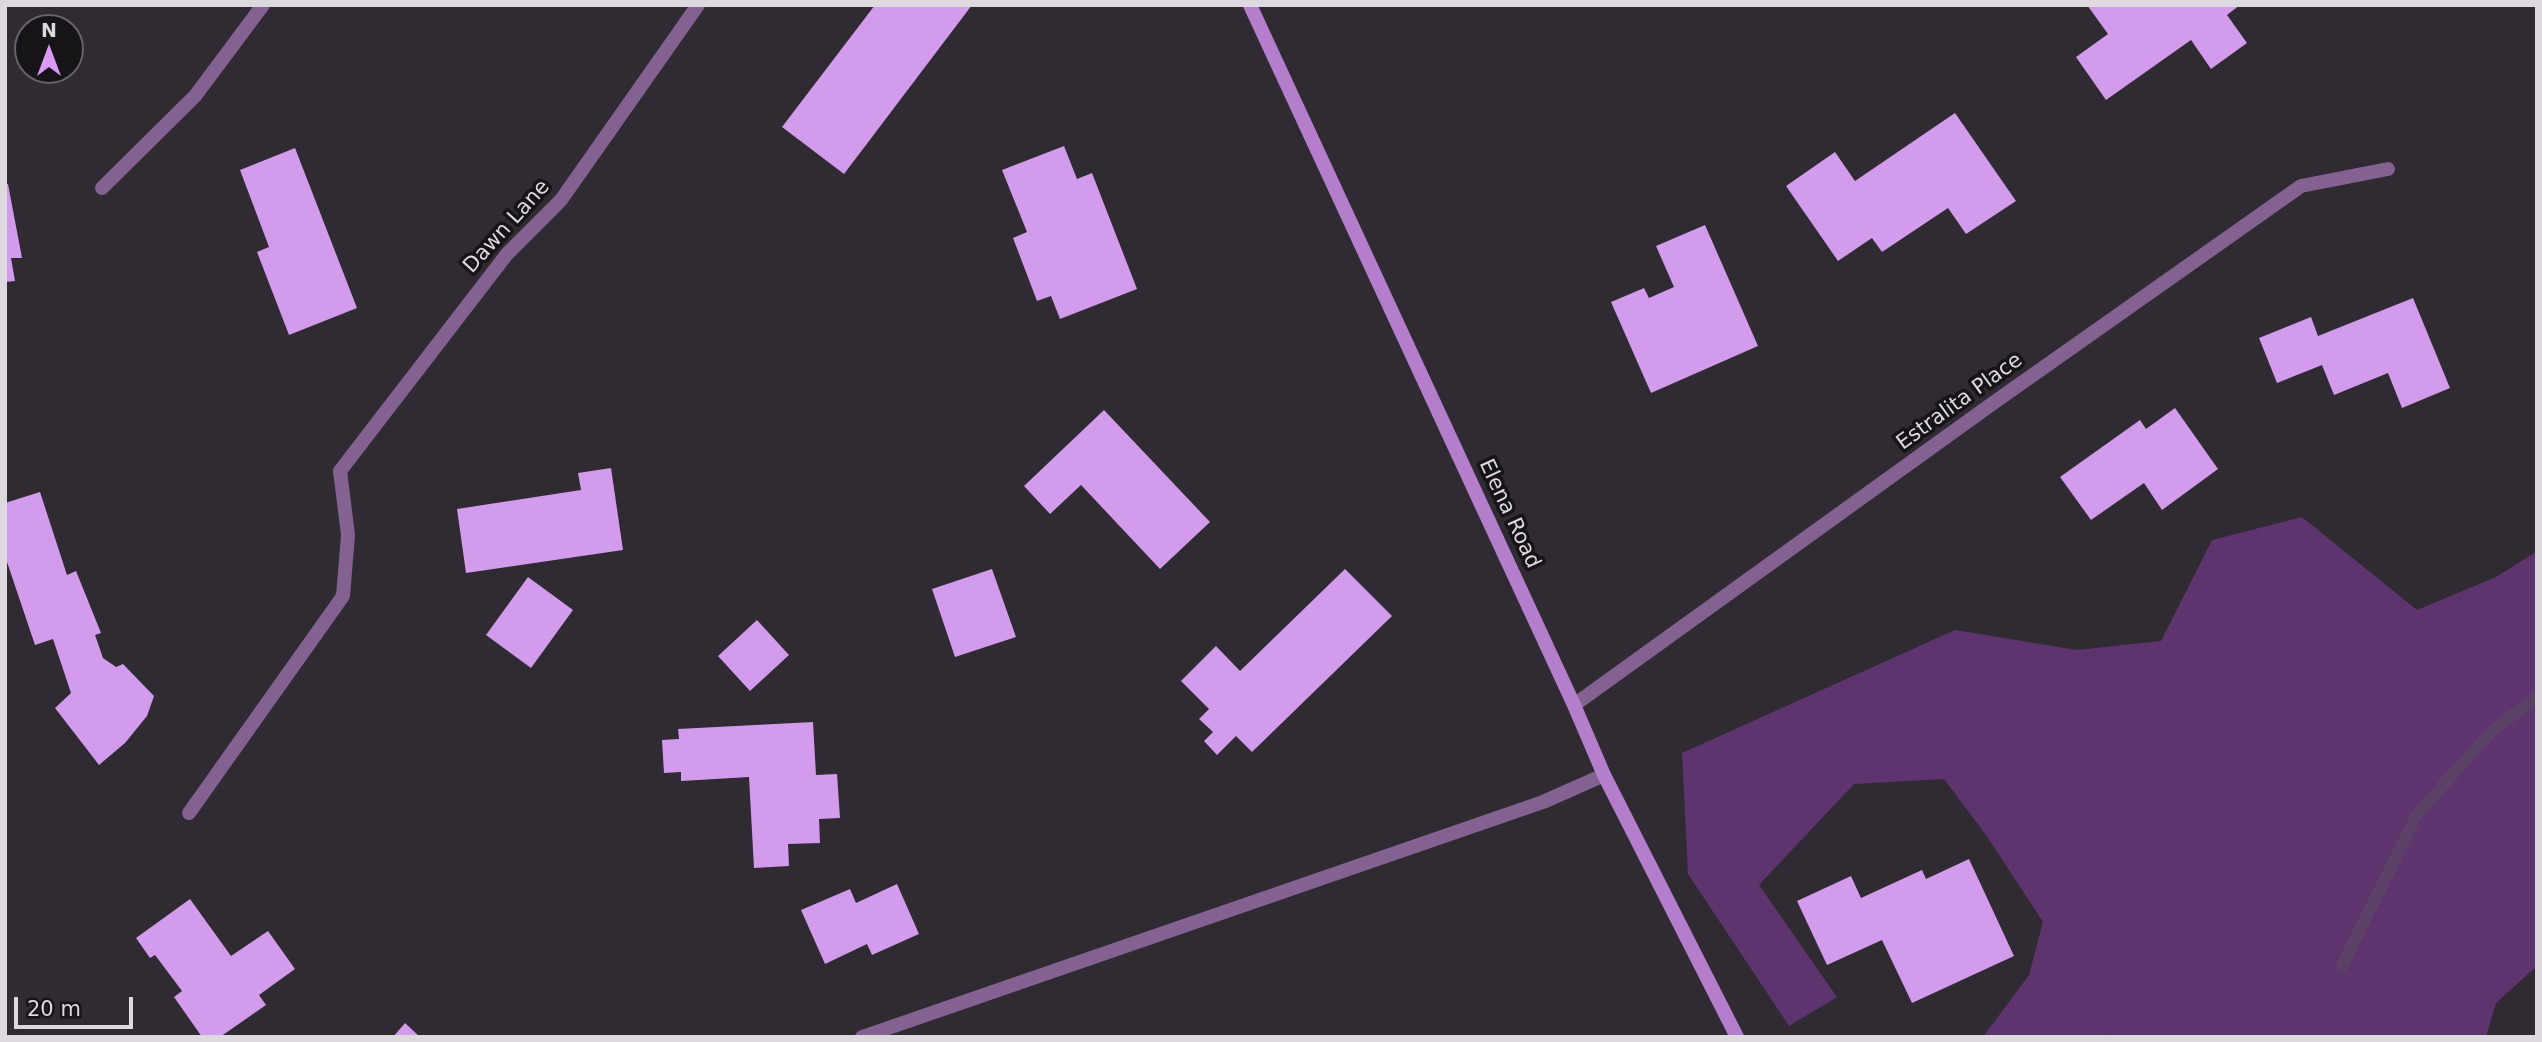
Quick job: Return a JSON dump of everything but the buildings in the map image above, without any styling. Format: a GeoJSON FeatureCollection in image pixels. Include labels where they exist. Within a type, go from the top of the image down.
{"type":"FeatureCollection","features":[{"type":"Feature","properties":{"kind":"street"},"geometry":{"type":"LineString","coordinates":[[102,188],[195,96],[263,5]]}},
{"type":"Feature","properties":{"kind":"street","name":"Dawn Lane"},"geometry":{"type":"LineString","coordinates":[[189,813],[343,596],[348,535],[340,471],[507,254],[561,200],[698,5]]}},
{"type":"Feature","properties":{"kind":"street","name":"Elena Road"},"geometry":{"type":"LineString","coordinates":[[1250,5],[1604,775],[1737,1037]]}},
{"type":"Feature","properties":{"kind":"street","name":"Estralita Place"},"geometry":{"type":"LineString","coordinates":[[1574,705],[1989,406],[2301,186],[2388,169]]}},
{"type":"Feature","properties":{"kind":"street"},"geometry":{"type":"LineString","coordinates":[[862,1037],[1544,802],[1604,775]]}},
{"type":"Feature","properties":{"kind":"shaded area"},"geometry":{"type":"Polygon","coordinates":[[[2302,517],[2417,610],[2496,577],[2537,551],[2537,966],[2496,1003],[2486,1037],[2112,1037],[2110,1034],[2105,1037],[1983,1037],[2029,975],[2043,922],[1986,835],[1944,779],[1854,784],[1759,885],[1837,997],[1789,1026],[1688,874],[1682,753],[1955,630],[2077,650],[2161,641],[2212,540],[2302,517]]]}},
{"type":"Feature","properties":{"kind":"waterway"},"geometry":{"type":"LineString","coordinates":[[2342,966],[2417,814],[2493,730],[2537,697]]}}]}
